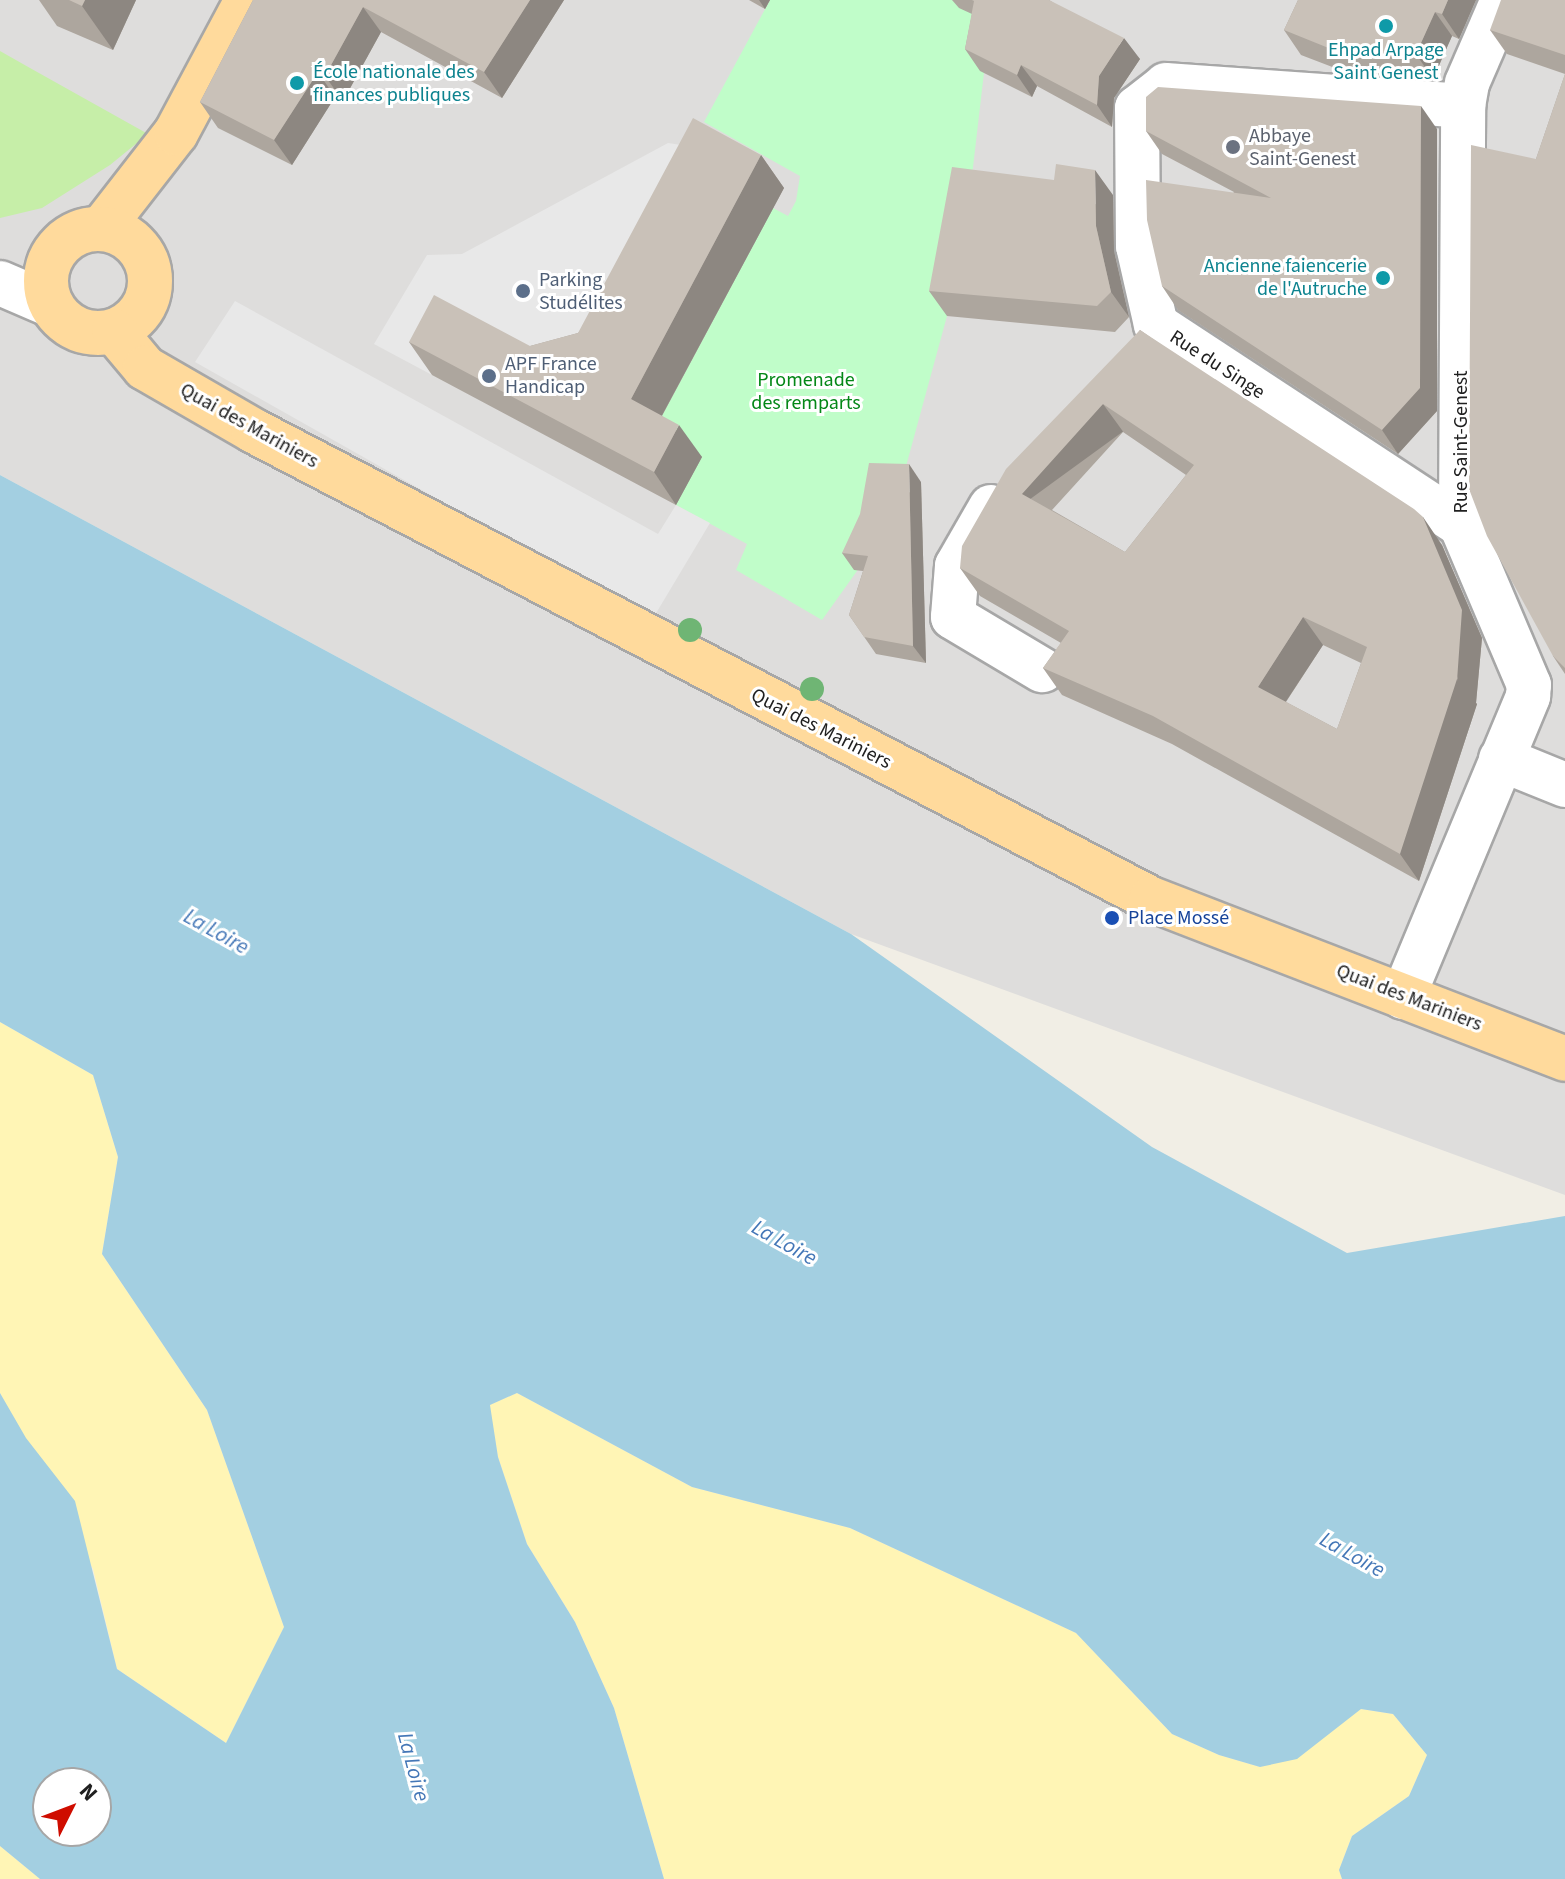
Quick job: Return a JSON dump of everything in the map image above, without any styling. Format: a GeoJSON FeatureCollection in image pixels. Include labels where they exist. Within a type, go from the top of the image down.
{"type":"FeatureCollection","features":[{"type":"Feature","properties":{"kind":"main road"},"geometry":{"type":"LineString","coordinates":[[102,228],[176,133],[247,0]]}},
{"type":"Feature","properties":{"kind":"main road"},"geometry":{"type":"LineString","coordinates":[[140,248],[176,133]]}},
{"type":"Feature","properties":{"kind":"main road"},"geometry":{"type":"LineString","coordinates":[[102,228],[116,231],[140,248],[151,278],[149,295],[142,310],[114,331],[83,331],[49,288],[52,256],[73,234],[102,228]]}},
{"type":"Feature","properties":{"kind":"main road","name":"Quai des Mariniers"},"geometry":{"type":"LineString","coordinates":[[114,331],[145,368],[254,431],[1151,899],[1565,1059]]}},
{"type":"Feature","properties":{"kind":"street","name":"Rue Saint-Genest"},"geometry":{"type":"LineString","coordinates":[[1403,997],[1529,685],[1461,525],[1463,106],[1467,83],[1503,0]]}},
{"type":"Feature","properties":{"kind":"street","name":"Rue du Singe"},"geometry":{"type":"LineString","coordinates":[[1461,525],[1156,325],[1138,246],[1137,108],[1166,85],[1463,106]]}},
{"type":"Feature","properties":{"kind":"street"},"geometry":{"type":"LineString","coordinates":[[0,275],[49,288]]}},
{"type":"Feature","properties":{"kind":"street"},"geometry":{"type":"LineString","coordinates":[[0,283],[49,288]]}},
{"type":"Feature","properties":{"kind":"street"},"geometry":{"type":"LineString","coordinates":[[1124,356],[1156,325]]}},
{"type":"Feature","properties":{"kind":"street"},"geometry":{"type":"LineString","coordinates":[[1016,470],[957,566],[953,617],[1042,670]]}},
{"type":"Feature","properties":{"kind":"street"},"geometry":{"type":"LineString","coordinates":[[1501,759],[1565,785]]}},
{"type":"Feature","properties":{"kind":"shaded area"},"geometry":{"type":"Polygon","coordinates":[[[0,0],[1565,0],[1565,1195],[851,934],[0,475],[0,0]]]}},
{"type":"Feature","properties":{"kind":"shaded area","name":"Parking Studélites"},"geometry":{"type":"Polygon","coordinates":[[[668,143],[715,150],[601,366],[457,328],[432,375],[374,344],[427,255],[462,254],[668,143]]]}},
{"type":"Feature","properties":{"kind":"shaded area"},"geometry":{"type":"Polygon","coordinates":[[[235,301],[658,534],[676,505],[710,523],[652,620],[195,362],[235,301]]]}},
{"type":"Feature","properties":{"kind":"green space","name":"Promenade des remparts"},"geometry":{"type":"Polygon","coordinates":[[[770,0],[952,0],[990,21],[970,193],[947,316],[902,481],[857,571],[822,620],[736,570],[747,544],[676,505],[653,432],[773,208],[788,216],[796,201],[800,176],[704,122],[770,0]]]}},
{"type":"Feature","properties":{"kind":"green space"},"geometry":{"type":"Polygon","coordinates":[[[0,51],[148,134],[110,165],[42,208],[0,218],[0,51]]]}},
{"type":"Feature","properties":{"kind":"sand"},"geometry":{"type":"Polygon","coordinates":[[[0,1022],[93,1075],[118,1157],[102,1254],[207,1410],[284,1627],[226,1743],[117,1669],[93,1569],[0,1393],[0,1022]]]}},
{"type":"Feature","properties":{"kind":"sand"},"geometry":{"type":"Polygon","coordinates":[[[517,1393],[692,1487],[850,1528],[1076,1633],[1172,1734],[1219,1755],[1260,1767],[1361,1709],[1393,1714],[1427,1755],[1409,1796],[1352,1836],[1339,1870],[1342,1879],[664,1879],[614,1708],[575,1622],[527,1544],[498,1457],[489,1405],[517,1393]]]}},
{"type":"Feature","properties":{"kind":"sand"},"geometry":{"type":"Polygon","coordinates":[[[0,1846],[40,1879],[0,1879],[0,1846]]]}},
{"type":"Feature","properties":{"kind":"water","name":"La Loire"},"geometry":{"type":"Polygon","coordinates":[[[0,475],[851,934],[1152,1147],[1347,1253],[1565,1216],[1565,1879],[1342,1879],[1339,1870],[1352,1836],[1409,1796],[1427,1755],[1393,1714],[1361,1709],[1297,1759],[1260,1767],[1219,1755],[1172,1734],[1076,1633],[850,1528],[692,1487],[517,1393],[490,1405],[498,1457],[527,1544],[575,1622],[614,1708],[664,1879],[40,1879],[0,1846],[0,1393],[26,1438],[75,1501],[117,1669],[226,1743],[284,1627],[207,1410],[102,1254],[118,1157],[93,1075],[0,1022],[0,475]]]}},
{"type":"Feature","properties":{"kind":"building"},"geometry":{"type":"Polygon","coordinates":[[[69,0],[85,0],[82,6],[69,0]]]}},
{"type":"Feature","properties":{"kind":"building","name":"École nationale des finances publiques"},"geometry":{"type":"Polygon","coordinates":[[[253,0],[530,0],[484,72],[363,7],[325,76],[318,72],[274,140],[200,102],[253,0]]]}},
{"type":"Feature","properties":{"kind":"building"},"geometry":{"type":"Polygon","coordinates":[[[972,0],[1049,0],[1124,38],[1099,76],[1097,105],[1021,65],[1017,75],[965,49],[972,0]]]}},
{"type":"Feature","properties":{"kind":"building","name":"Ehpad Arpage Saint Genest"},"geometry":{"type":"Polygon","coordinates":[[[1298,0],[1448,0],[1442,14],[1435,12],[1416,54],[1331,49],[1284,30],[1298,0]]]}},
{"type":"Feature","properties":{"kind":"building"},"geometry":{"type":"Polygon","coordinates":[[[1501,0],[1565,0],[1565,55],[1490,30],[1501,0]]]}},
{"type":"Feature","properties":{"kind":"building"},"geometry":{"type":"Polygon","coordinates":[[[1565,74],[1565,668],[1553,656],[1487,536],[1469,489],[1471,145],[1536,159],[1565,74]]]}},
{"type":"Feature","properties":{"kind":"building"},"geometry":{"type":"Polygon","coordinates":[[[1158,87],[1421,106],[1420,388],[1382,430],[1162,286],[1147,220],[1146,180],[1271,198],[1146,131],[1146,97],[1158,87]]]}},
{"type":"Feature","properties":{"kind":"building"},"geometry":{"type":"Polygon","coordinates":[[[693,118],[761,155],[631,399],[679,425],[654,472],[409,342],[434,295],[530,346],[578,333],[693,118]]]}},
{"type":"Feature","properties":{"kind":"building"},"geometry":{"type":"Polygon","coordinates":[[[1056,164],[1095,170],[1096,226],[1111,292],[1097,306],[929,291],[952,167],[1054,180],[1056,164]]]}},
{"type":"Feature","properties":{"kind":"building"},"geometry":{"type":"Polygon","coordinates":[[[1140,330],[1423,517],[1462,610],[1457,679],[1400,854],[1153,716],[1043,668],[1069,631],[960,568],[962,546],[1006,469],[1140,330]],[[1103,404],[1022,494],[1125,552],[1194,465],[1103,404]],[[1303,617],[1258,687],[1337,729],[1367,647],[1303,617]]]}},
{"type":"Feature","properties":{"kind":"building"},"geometry":{"type":"Polygon","coordinates":[[[869,463],[909,464],[913,646],[864,637],[849,615],[868,556],[842,553],[860,514],[869,463]]]}},
{"type":"Feature","properties":{"kind":"place","name":"Ehpad Arpage Saint Genest"},"geometry":{"type":"Point","coordinates":[1386,26]}},
{"type":"Feature","properties":{"kind":"place","name":"École nationale des finances publiques"},"geometry":{"type":"Point","coordinates":[297,83]}},
{"type":"Feature","properties":{"kind":"place","name":"Abbaye Saint-Genest"},"geometry":{"type":"Point","coordinates":[1233,147]}},
{"type":"Feature","properties":{"kind":"place","name":"Ancienne faiencerie de l'Autruche"},"geometry":{"type":"Point","coordinates":[1383,278]}},
{"type":"Feature","properties":{"kind":"place","name":"Parking Studélites"},"geometry":{"type":"Point","coordinates":[523,291]}},
{"type":"Feature","properties":{"kind":"place","name":"APF France Handicap"},"geometry":{"type":"Point","coordinates":[489,376]}},
{"type":"Feature","properties":{"kind":"place","name":"Place Mossé"},"geometry":{"type":"Point","coordinates":[1112,918]}}]}
